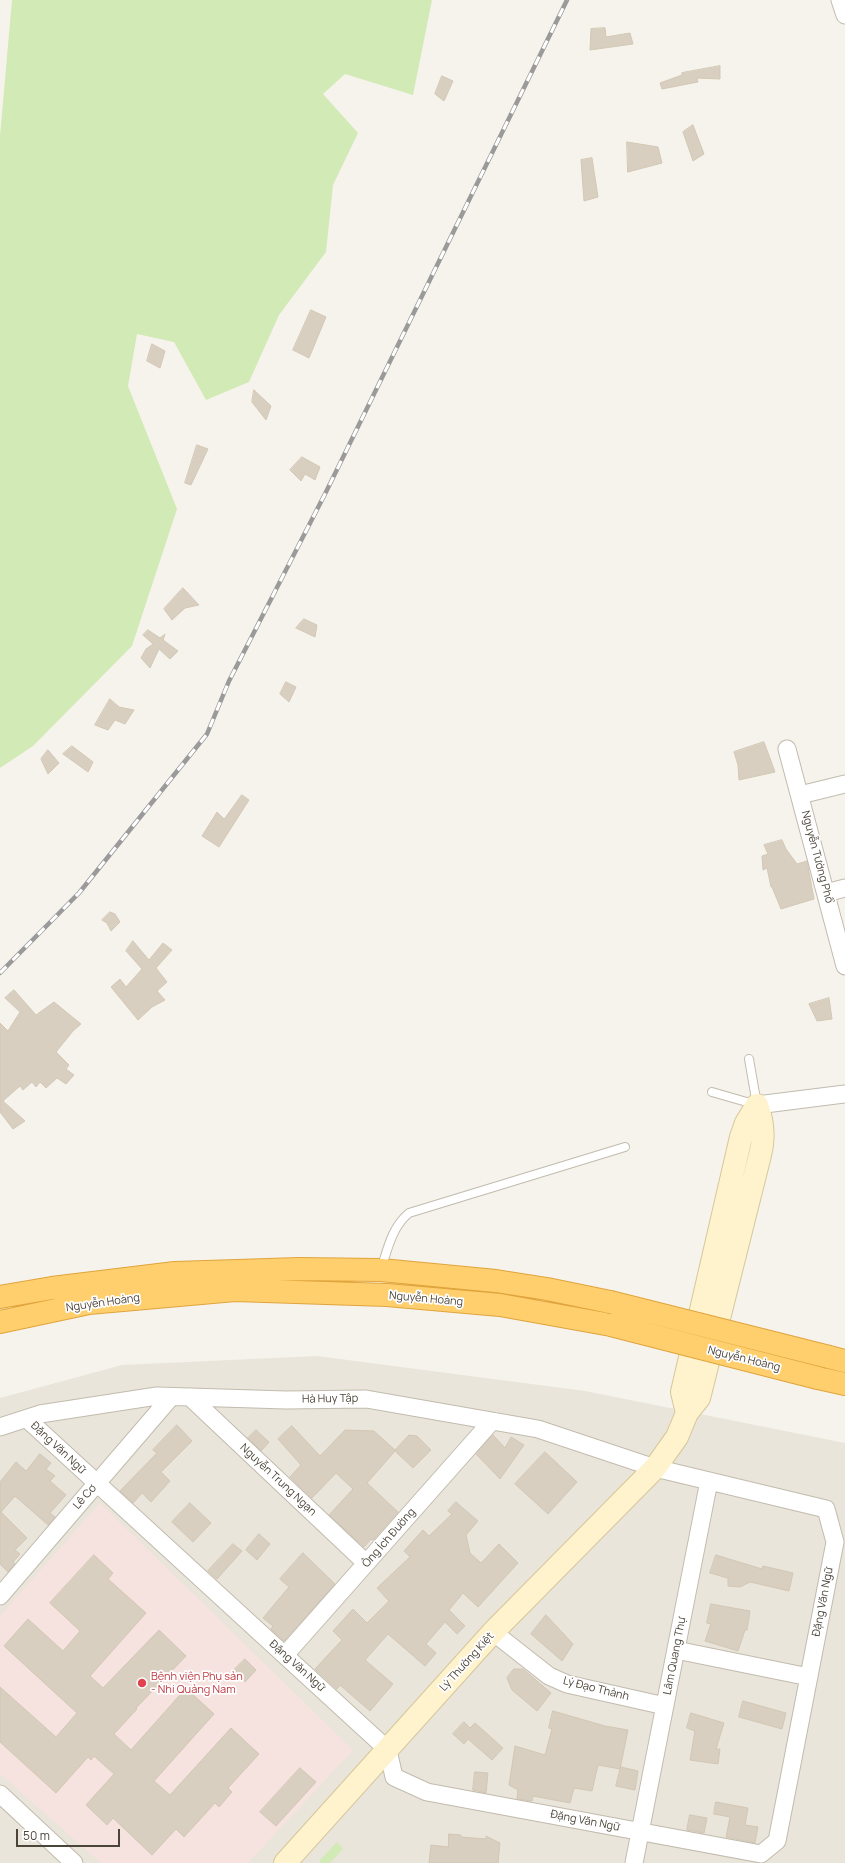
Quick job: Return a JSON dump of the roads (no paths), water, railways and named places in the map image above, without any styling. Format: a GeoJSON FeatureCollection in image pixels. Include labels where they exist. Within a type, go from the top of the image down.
{"type":"FeatureCollection","features":[{"type":"Feature","properties":{"kind":"highway","name":"Nguyễn Hoàng"},"geometry":{"type":"LineString","coordinates":[[0,1297],[52,1288],[175,1273],[299,1269],[381,1270],[547,1289],[610,1302],[837,1359]]}},
{"type":"Feature","properties":{"kind":"highway","name":"Nguyễn Hoàng"},"geometry":{"type":"LineString","coordinates":[[0,1322],[90,1303],[235,1290],[409,1297],[500,1306],[611,1325],[845,1384]]}},
{"type":"Feature","properties":{"kind":"street"},"geometry":{"type":"LineString","coordinates":[[840,0],[845,15]]}},
{"type":"Feature","properties":{"kind":"street","name":"Nguyễn Tường Phổ"},"geometry":{"type":"LineString","coordinates":[[787,749],[845,966]]}},
{"type":"Feature","properties":{"kind":"street"},"geometry":{"type":"LineString","coordinates":[[800,795],[845,784]]}},
{"type":"Feature","properties":{"kind":"street"},"geometry":{"type":"LineString","coordinates":[[826,893],[845,888]]}},
{"type":"Feature","properties":{"kind":"street"},"geometry":{"type":"LineString","coordinates":[[757,1105],[845,1094]]}},
{"type":"Feature","properties":{"kind":"street","name":"Lý Thường Kiệt"},"geometry":{"type":"LineString","coordinates":[[285,1863],[493,1632],[655,1468],[676,1437],[686,1413],[682,1392],[722,1263],[741,1136],[746,1123],[757,1105]]}},
{"type":"Feature","properties":{"kind":"street","name":"Hà Huy Tập"},"geometry":{"type":"LineString","coordinates":[[0,1427],[40,1414],[150,1397],[286,1400],[366,1398],[538,1429],[655,1468]]}},
{"type":"Feature","properties":{"kind":"street","name":"Lê Cơ"},"geometry":{"type":"LineString","coordinates":[[2,1591],[171,1397]]}},
{"type":"Feature","properties":{"kind":"street","name":"Nguyễn Trung Ngạn"},"geometry":{"type":"LineString","coordinates":[[190,1397],[366,1564]]}},
{"type":"Feature","properties":{"kind":"street","name":"Đặng Văn Ngữ"},"geometry":{"type":"LineString","coordinates":[[27,1418],[388,1750],[394,1777],[427,1792],[761,1854],[777,1841],[835,1542],[826,1509],[655,1468]]}},
{"type":"Feature","properties":{"kind":"street","name":"Ông Ích Đường"},"geometry":{"type":"LineString","coordinates":[[285,1655],[492,1421]]}},
{"type":"Feature","properties":{"kind":"street","name":"Lâm Quang Thự"},"geometry":{"type":"LineString","coordinates":[[634,1863],[709,1481]]}},
{"type":"Feature","properties":{"kind":"street","name":"Lý Đạo Thành"},"geometry":{"type":"LineString","coordinates":[[493,1632],[549,1676],[567,1684],[665,1706]]}},
{"type":"Feature","properties":{"kind":"street"},"geometry":{"type":"LineString","coordinates":[[676,1650],[809,1678]]}},
{"type":"Feature","properties":{"kind":"street"},"geometry":{"type":"LineString","coordinates":[[0,1794],[74,1863]]}},
{"type":"Feature","properties":{"kind":"lane"},"geometry":{"type":"LineString","coordinates":[[712,1092],[757,1105],[749,1059]]}},
{"type":"Feature","properties":{"kind":"lane"},"geometry":{"type":"LineString","coordinates":[[381,1270],[394,1232],[403,1219],[410,1213],[625,1147]]}},
{"type":"Feature","properties":{"kind":"railway"},"geometry":{"type":"LineString","coordinates":[[0,973],[79,893],[207,734],[229,681],[326,492],[567,0]]}},
{"type":"Feature","properties":{"kind":"place","name":"Bệnh viện Phụ sản - Nhi Quảng Nam"},"geometry":{"type":"Point","coordinates":[142,1683]}}]}
